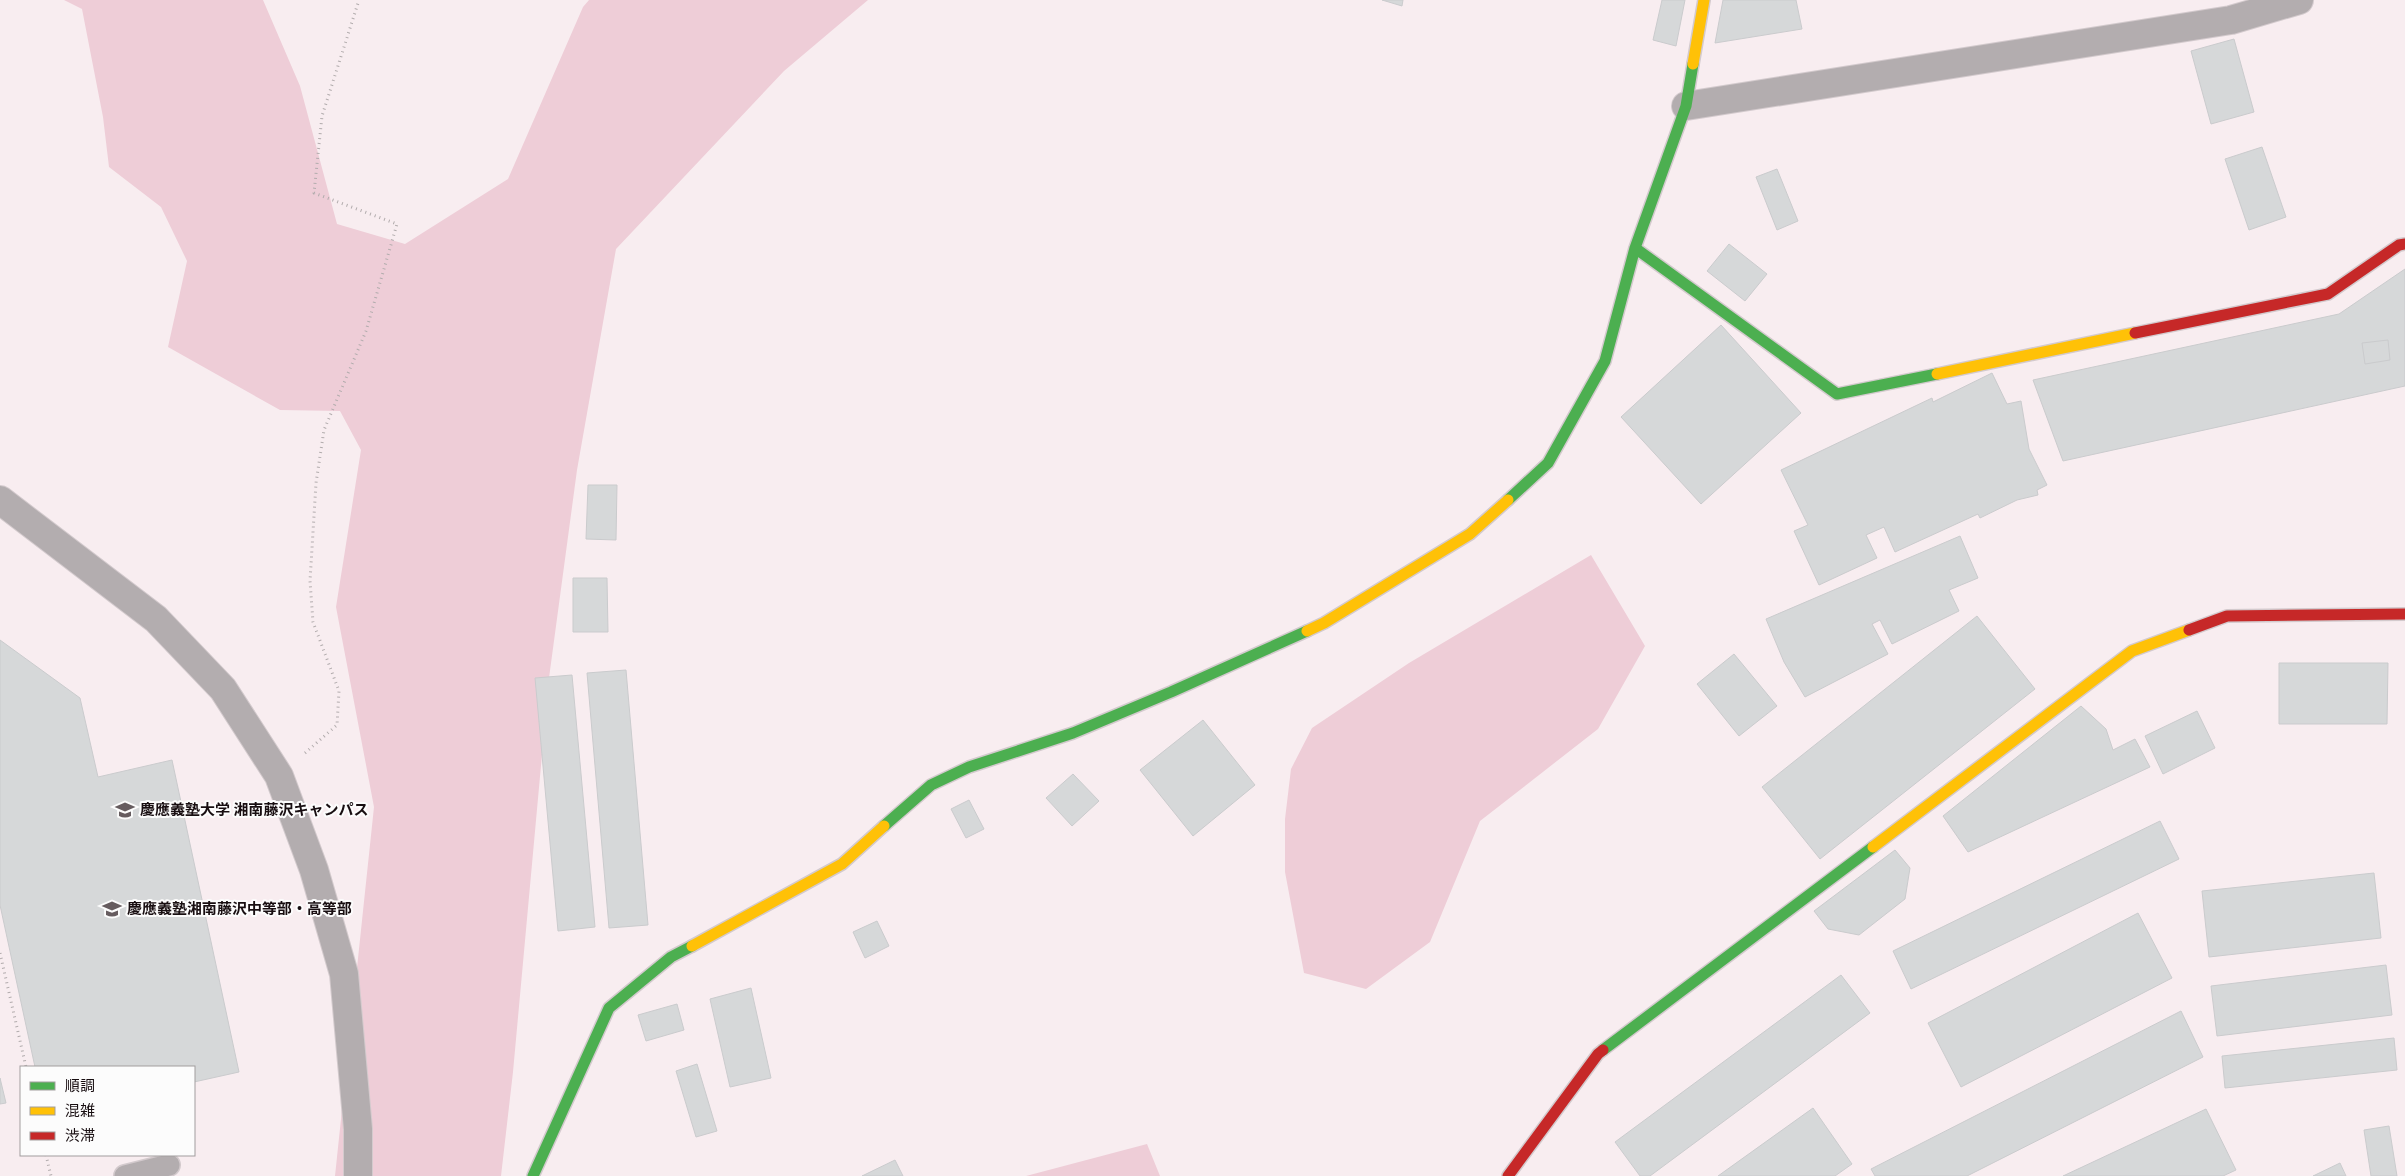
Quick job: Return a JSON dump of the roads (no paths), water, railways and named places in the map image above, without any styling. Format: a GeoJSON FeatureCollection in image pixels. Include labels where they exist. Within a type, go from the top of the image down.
{"type":"FeatureCollection","features":[{"type":"Feature","properties":{"kind":"street"},"geometry":{"type":"LineString","coordinates":[[533,1176],[609,1008],[671,957],[842,864],[931,785],[969,767],[1082,730],[1171,692],[1324,622],[1470,534],[1548,463],[1605,362],[1635,248],[1686,106],[1704,0]]}},
{"type":"Feature","properties":{"kind":"street"},"geometry":{"type":"LineString","coordinates":[[1686,106],[2231,20],[2300,0]]}},
{"type":"Feature","properties":{"kind":"street"},"geometry":{"type":"LineString","coordinates":[[1635,248],[1837,394],[2328,294],[2399,245],[2405,244]]}},
{"type":"Feature","properties":{"kind":"street"},"geometry":{"type":"LineString","coordinates":[[0,500],[156,619],[223,689],[278,776],[314,870],[344,974],[358,1128],[358,1176]]}},
{"type":"Feature","properties":{"kind":"street"},"geometry":{"type":"LineString","coordinates":[[1508,1176],[1598,1054],[2132,650],[2227,616],[2405,614]]}},
{"type":"Feature","properties":{"kind":"lane"},"geometry":{"type":"LineString","coordinates":[[125,1176],[169,1165]]}},
{"type":"Feature","properties":{"kind":"place","name":"慶應義塾大学 湘南藤沢キャンパス"},"geometry":{"type":"Point","coordinates":[125,810]}},
{"type":"Feature","properties":{"kind":"place","name":"慶應義塾湘南藤沢中等部・高等部"},"geometry":{"type":"Point","coordinates":[112,909]}}]}
